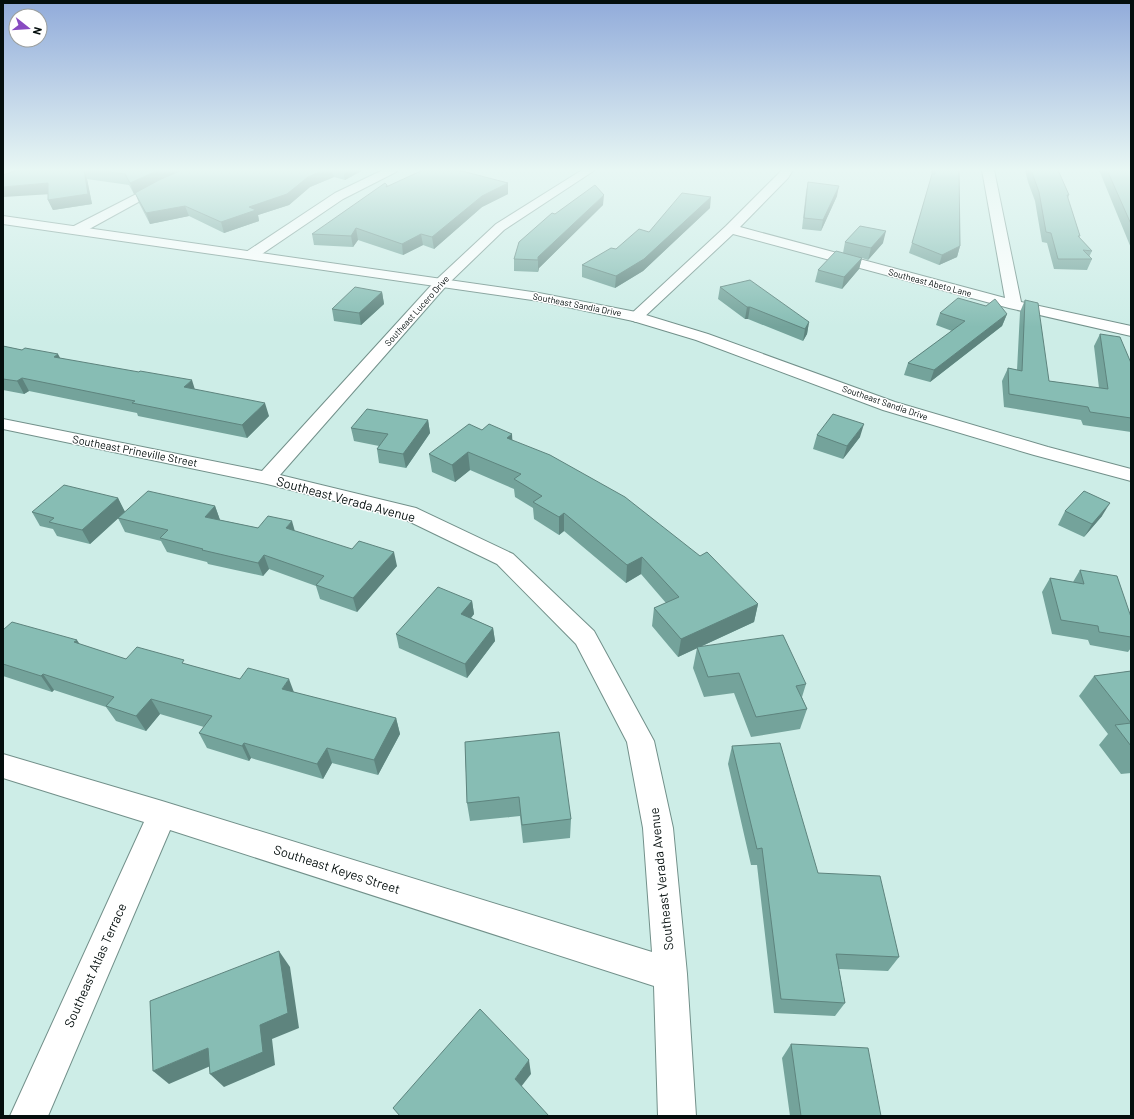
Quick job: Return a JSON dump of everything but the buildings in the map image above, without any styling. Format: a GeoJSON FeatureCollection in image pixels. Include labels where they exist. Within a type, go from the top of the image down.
{"type":"FeatureCollection","features":[{"type":"Feature","properties":{"kind":"street","name":"Southeast Sandia Drive"},"geometry":{"type":"LineString","coordinates":[[19,222],[442,282],[539,297],[636,317],[702,337],[889,406],[1040,451],[1131,474]]}},
{"type":"Feature","properties":{"kind":"street"},"geometry":{"type":"LineString","coordinates":[[77,230],[92,222]]}},
{"type":"Feature","properties":{"kind":"street"},"geometry":{"type":"LineString","coordinates":[[251,255],[300,222]]}},
{"type":"Feature","properties":{"kind":"street","name":"Southeast Lucero Drive"},"geometry":{"type":"LineString","coordinates":[[267,478],[442,282],[500,228],[509,222]]}},
{"type":"Feature","properties":{"kind":"street"},"geometry":{"type":"LineString","coordinates":[[636,317],[738,222]]}},
{"type":"Feature","properties":{"kind":"street"},"geometry":{"type":"LineString","coordinates":[[998,222],[1014,305]]}},
{"type":"Feature","properties":{"kind":"street","name":"Southeast Abeto Lane"},"geometry":{"type":"LineString","coordinates":[[731,229],[1014,305],[1131,331]]}},
{"type":"Feature","properties":{"kind":"street","name":"Southeast Prineville Street"},"geometry":{"type":"LineString","coordinates":[[3,424],[267,478]]}},
{"type":"Feature","properties":{"kind":"street","name":"Southeast Verada Avenue"},"geometry":{"type":"LineString","coordinates":[[267,478],[410,513],[505,560],[585,638],[640,741],[658,828],[670,974],[677,1116]]}},
{"type":"Feature","properties":{"kind":"street","name":"Southeast Keyes Street"},"geometry":{"type":"LineString","coordinates":[[3,766],[162,814],[670,974]]}},
{"type":"Feature","properties":{"kind":"street","name":"Southeast Atlas Terrace"},"geometry":{"type":"LineString","coordinates":[[29,1116],[162,814]]}}]}
